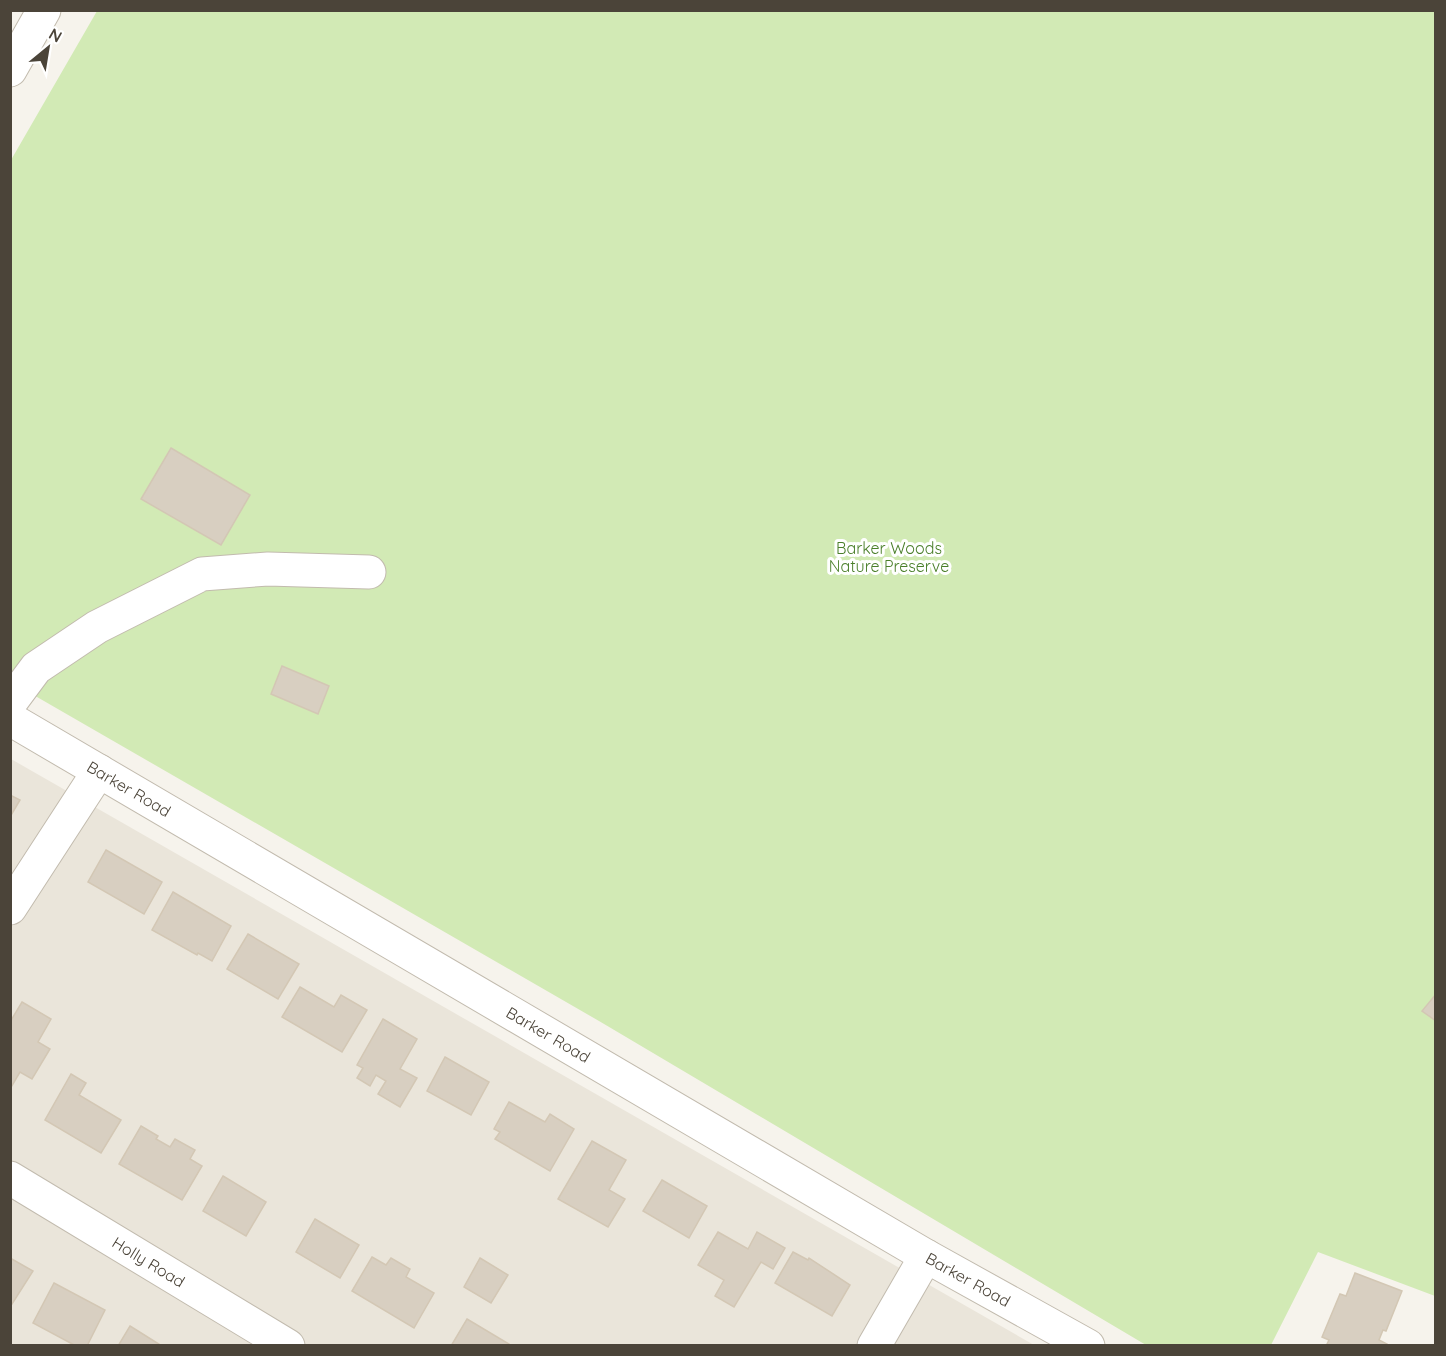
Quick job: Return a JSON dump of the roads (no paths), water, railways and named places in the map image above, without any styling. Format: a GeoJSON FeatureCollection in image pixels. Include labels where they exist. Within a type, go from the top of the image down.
{"type":"FeatureCollection","features":[{"type":"Feature","properties":{"kind":"street"},"geometry":{"type":"LineString","coordinates":[[10,70],[45,10]]}},
{"type":"Feature","properties":{"kind":"street"},"geometry":{"type":"LineString","coordinates":[[10,703],[36,668],[97,627],[202,574],[268,570],[369,572]]}},
{"type":"Feature","properties":{"kind":"street","name":"Barker Road"},"geometry":{"type":"LineString","coordinates":[[10,719],[926,1256],[1088,1346]]}},
{"type":"Feature","properties":{"kind":"street"},"geometry":{"type":"LineString","coordinates":[[10,908],[99,771]]}},
{"type":"Feature","properties":{"kind":"street","name":"Holly Road"},"geometry":{"type":"LineString","coordinates":[[10,1178],[288,1346]]}},
{"type":"Feature","properties":{"kind":"street"},"geometry":{"type":"LineString","coordinates":[[874,1346],[926,1256]]}},
{"type":"Feature","properties":{"kind":"park label","name":"Barker Woods Nature Preserve"},"geometry":{"type":"Point","coordinates":[889,557]}}]}
